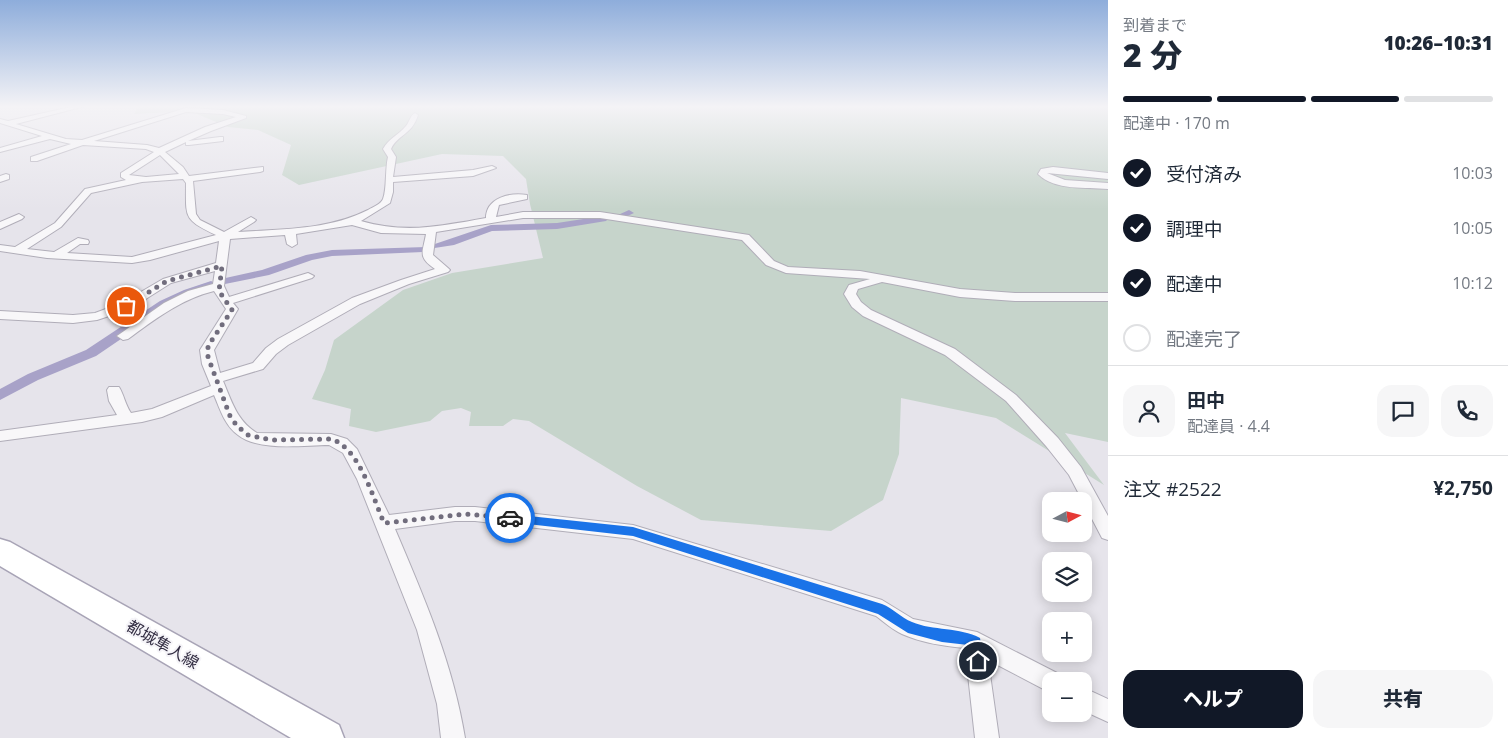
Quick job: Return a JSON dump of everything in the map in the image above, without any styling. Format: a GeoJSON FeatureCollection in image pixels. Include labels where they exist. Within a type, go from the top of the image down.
{"type":"FeatureCollection","features":[{"type":"Feature","properties":{"kind":"main road","name":"都城隼人線"},"geometry":{"type":"LineString","coordinates":[[0,551],[326,738]]}},
{"type":"Feature","properties":{"kind":"street"},"geometry":{"type":"LineString","coordinates":[[0,150],[35,140]]}},
{"type":"Feature","properties":{"kind":"street"},"geometry":{"type":"LineString","coordinates":[[68,140],[160,151],[190,183],[191,214],[197,222],[225,236]]}},
{"type":"Feature","properties":{"kind":"street"},"geometry":{"type":"LineString","coordinates":[[34,159],[90,140]]}},
{"type":"Feature","properties":{"kind":"street"},"geometry":{"type":"LineString","coordinates":[[102,144],[118,140]]}},
{"type":"Feature","properties":{"kind":"street"},"geometry":{"type":"LineString","coordinates":[[125,146],[130,140]]}},
{"type":"Feature","properties":{"kind":"street"},"geometry":{"type":"LineString","coordinates":[[146,180],[127,178],[124,175],[160,151],[184,140]]}},
{"type":"Feature","properties":{"kind":"street"},"geometry":{"type":"LineString","coordinates":[[179,143],[205,140]]}},
{"type":"Feature","properties":{"kind":"street"},"geometry":{"type":"LineString","coordinates":[[0,248],[57,256],[139,260],[225,236],[328,227],[352,222],[387,202],[392,157],[387,149],[392,140]]}},
{"type":"Feature","properties":{"kind":"street"},"geometry":{"type":"LineString","coordinates":[[389,180],[473,173],[492,168]]}},
{"type":"Feature","properties":{"kind":"street"},"geometry":{"type":"LineString","coordinates":[[16,251],[58,226],[88,191],[146,180],[260,169]]}},
{"type":"Feature","properties":{"kind":"street"},"geometry":{"type":"LineString","coordinates":[[1108,176],[1053,170],[1044,171],[1042,174],[1046,178],[1064,182],[1108,186]]}},
{"type":"Feature","properties":{"kind":"street"},"geometry":{"type":"LineString","coordinates":[[491,219],[490,213],[493,205],[500,199],[524,197]]}},
{"type":"Feature","properties":{"kind":"street"},"geometry":{"type":"LineString","coordinates":[[352,222],[381,230],[431,231],[491,219],[523,215],[580,214],[648,221],[745,237],[770,264],[786,270],[860,274],[969,294],[1015,297],[1108,297]]}},
{"type":"Feature","properties":{"kind":"street"},"geometry":{"type":"LineString","coordinates":[[0,226],[19,217]]}},
{"type":"Feature","properties":{"kind":"street"},"geometry":{"type":"LineString","coordinates":[[225,236],[250,220]]}},
{"type":"Feature","properties":{"kind":"street"},"geometry":{"type":"LineString","coordinates":[[328,227],[332,237]]}},
{"type":"Feature","properties":{"kind":"street"},"geometry":{"type":"LineString","coordinates":[[290,231],[292,244]]}},
{"type":"Feature","properties":{"kind":"street"},"geometry":{"type":"LineString","coordinates":[[0,436],[127,419],[157,413],[258,366],[271,351],[283,342],[356,301],[405,282],[444,270],[433,264],[428,256],[426,249],[432,238],[431,231]]}},
{"type":"Feature","properties":{"kind":"street"},"geometry":{"type":"LineString","coordinates":[[225,236],[218,286],[221,295],[232,307],[232,312],[208,350],[209,364],[230,416],[237,426],[248,435],[271,440],[331,439],[345,446],[357,463],[384,523],[427,630],[448,704],[453,738]]}},
{"type":"Feature","properties":{"kind":"street"},"geometry":{"type":"LineString","coordinates":[[57,256],[78,242],[84,242]]}},
{"type":"Feature","properties":{"kind":"street"},"geometry":{"type":"LineString","coordinates":[[0,315],[73,319],[96,316],[126,306],[167,281],[222,266]]}},
{"type":"Feature","properties":{"kind":"street"},"geometry":{"type":"LineString","coordinates":[[227,301],[308,276]]}},
{"type":"Feature","properties":{"kind":"street"},"geometry":{"type":"LineString","coordinates":[[885,279],[853,286],[850,294],[856,304],[867,313],[950,352],[1011,398],[1052,442],[1075,471],[1108,532]]}},
{"type":"Feature","properties":{"kind":"street"},"geometry":{"type":"LineString","coordinates":[[123,336],[182,297],[218,286]]}},
{"type":"Feature","properties":{"kind":"street"},"geometry":{"type":"LineString","coordinates":[[114,390],[116,401],[127,419]]}},
{"type":"Feature","properties":{"kind":"street"},"geometry":{"type":"LineString","coordinates":[[384,523],[466,514],[633,532],[882,609],[908,627],[942,636],[970,639],[1042,677]]}},
{"type":"Feature","properties":{"kind":"street"},"geometry":{"type":"LineString","coordinates":[[975,642],[987,738]]}},
{"type":"Feature","properties":{"kind":"street"},"geometry":{"type":"LineString","coordinates":[[1092,703],[1108,711]]}},
{"type":"Feature","properties":{"kind":"shaded area"},"geometry":{"type":"Polygon","coordinates":[[[281,140],[1108,140],[1108,442],[1065,433],[1104,485],[996,418],[901,398],[899,454],[883,500],[831,531],[701,520],[637,486],[529,421],[513,419],[503,426],[469,426],[471,412],[461,408],[442,411],[430,421],[376,432],[349,426],[351,409],[312,399],[325,370],[334,340],[403,290],[452,273],[543,258],[526,179],[503,156],[442,154],[299,185],[282,175],[291,145],[281,140]]]}},
{"type":"Feature","properties":{"kind":"waterway"},"geometry":{"type":"LineString","coordinates":[[623,215],[629,213]]}},
{"type":"Feature","properties":{"kind":"waterway"},"geometry":{"type":"LineString","coordinates":[[431,247],[450,243],[491,228],[557,226],[603,219]]}},
{"type":"Feature","properties":{"kind":"waterway"},"geometry":{"type":"LineString","coordinates":[[225,281],[265,273],[310,257],[332,253],[423,249]]}},
{"type":"Feature","properties":{"kind":"waterway"},"geometry":{"type":"LineString","coordinates":[[0,395],[33,377],[91,353],[164,304],[188,292],[211,284]]}},
{"type":"Feature","properties":{"kind":"way so far"},"geometry":{"type":"LineString","coordinates":[[126,306],[159,284],[222,266],[218,286],[219,291],[231,305],[232,310],[208,346],[208,357],[209,364],[230,416],[242,431],[254,438],[261,439],[331,439],[341,443],[348,449],[357,463],[384,523],[455,514],[476,514],[510,518]]}},
{"type":"Feature","properties":{"kind":"route"},"geometry":{"type":"LineString","coordinates":[[510,518],[633,532],[882,609],[908,627],[942,636],[970,639],[975,642],[978,661]]}}]}
